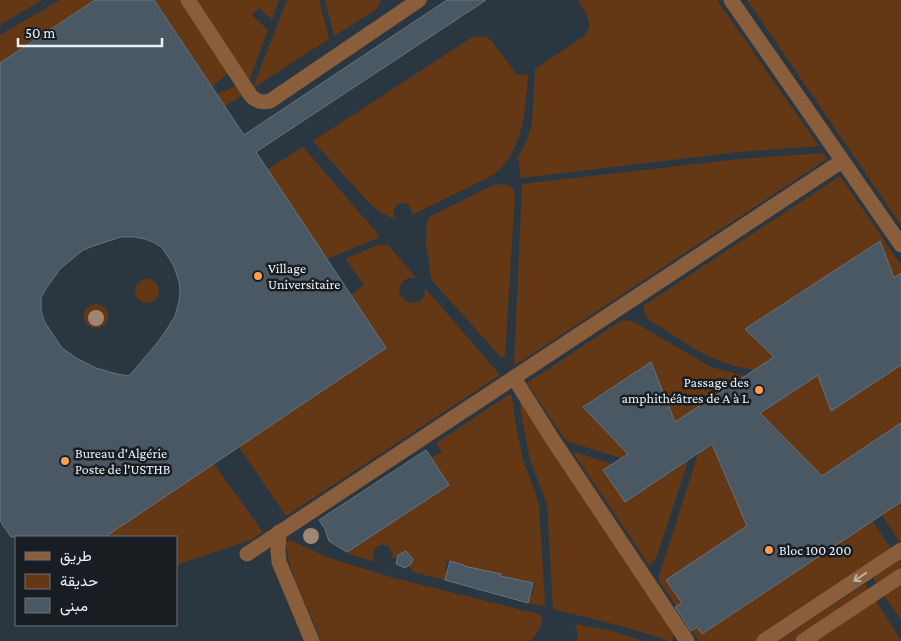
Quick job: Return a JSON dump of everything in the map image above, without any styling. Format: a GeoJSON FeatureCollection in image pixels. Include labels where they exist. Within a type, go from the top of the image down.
{"type":"FeatureCollection","features":[{"type":"Feature","properties":{"kind":"lane"},"geometry":{"type":"LineString","coordinates":[[188,0],[252,96],[260,102],[265,102],[270,101],[419,0]]}},
{"type":"Feature","properties":{"kind":"lane"},"geometry":{"type":"LineString","coordinates":[[731,0],[901,245]]}},
{"type":"Feature","properties":{"kind":"lane"},"geometry":{"type":"LineString","coordinates":[[247,554],[842,161]]}},
{"type":"Feature","properties":{"kind":"lane"},"geometry":{"type":"LineString","coordinates":[[514,378],[687,641]]}},
{"type":"Feature","properties":{"kind":"lane"},"geometry":{"type":"LineString","coordinates":[[279,532],[278,562],[312,641]]}},
{"type":"Feature","properties":{"kind":"lane"},"geometry":{"type":"LineString","coordinates":[[764,641],[901,550]]}},
{"type":"Feature","properties":{"kind":"lane"},"geometry":{"type":"LineString","coordinates":[[803,641],[901,576]]}},
{"type":"Feature","properties":{"kind":"green space"},"geometry":{"type":"Polygon","coordinates":[[[0,0],[42,0],[0,25],[0,0]]]}},
{"type":"Feature","properties":{"kind":"green space"},"geometry":{"type":"Polygon","coordinates":[[[60,0],[95,0],[0,63],[0,35],[60,0]]]}},
{"type":"Feature","properties":{"kind":"green space"},"geometry":{"type":"Polygon","coordinates":[[[154,0],[183,0],[229,72],[212,87],[154,0]]]}},
{"type":"Feature","properties":{"kind":"green space"},"geometry":{"type":"Polygon","coordinates":[[[193,0],[279,0],[272,20],[259,8],[252,15],[268,30],[249,81],[193,0]]]}},
{"type":"Feature","properties":{"kind":"green space"},"geometry":{"type":"Polygon","coordinates":[[[287,0],[319,0],[329,39],[253,88],[287,0]]]}},
{"type":"Feature","properties":{"kind":"green space"},"geometry":{"type":"Polygon","coordinates":[[[325,0],[381,0],[375,10],[334,36],[325,0]]]}},
{"type":"Feature","properties":{"kind":"green space"},"geometry":{"type":"Polygon","coordinates":[[[578,0],[717,0],[819,146],[739,152],[521,178],[518,157],[527,140],[532,123],[535,69],[583,37],[587,32],[589,28],[588,18],[578,0]]]}},
{"type":"Feature","properties":{"kind":"green space"},"geometry":{"type":"Polygon","coordinates":[[[747,0],[901,0],[901,225],[747,0]]]}},
{"type":"Feature","properties":{"kind":"green space"},"geometry":{"type":"Polygon","coordinates":[[[478,36],[491,40],[516,74],[528,74],[520,134],[512,153],[502,167],[490,177],[412,215],[410,207],[404,203],[398,205],[393,212],[396,220],[380,212],[370,204],[313,141],[471,38],[478,36]]]}},
{"type":"Feature","properties":{"kind":"green space"},"geometry":{"type":"Polygon","coordinates":[[[238,85],[244,94],[225,106],[217,94],[238,85]]]}},
{"type":"Feature","properties":{"kind":"green space"},"geometry":{"type":"Polygon","coordinates":[[[303,147],[378,234],[378,238],[327,259],[267,170],[303,147]]]}},
{"type":"Feature","properties":{"kind":"green space"},"geometry":{"type":"Polygon","coordinates":[[[823,153],[827,159],[514,366],[522,184],[739,159],[823,153]]]}},
{"type":"Feature","properties":{"kind":"green space"},"geometry":{"type":"Polygon","coordinates":[[[840,176],[901,265],[901,273],[894,278],[879,241],[745,329],[774,357],[754,370],[734,366],[700,352],[649,320],[643,306],[840,176]]]}},
{"type":"Feature","properties":{"kind":"green space"},"geometry":{"type":"Polygon","coordinates":[[[501,184],[512,187],[515,193],[505,355],[502,358],[432,281],[426,247],[427,221],[429,217],[491,186],[501,184]]]}},
{"type":"Feature","properties":{"kind":"green space"},"geometry":{"type":"Polygon","coordinates":[[[378,245],[389,246],[416,278],[408,278],[401,284],[399,291],[401,296],[406,301],[419,302],[423,297],[425,288],[500,375],[286,516],[239,447],[386,348],[351,295],[364,285],[345,259],[378,245]]]}},
{"type":"Feature","properties":{"kind":"green space"},"geometry":{"type":"Polygon","coordinates":[[[147,279],[155,283],[159,291],[155,299],[147,303],[139,299],[135,291],[139,283],[147,279]]]}},
{"type":"Feature","properties":{"kind":"green space"},"geometry":{"type":"Polygon","coordinates":[[[96,304],[104,308],[108,316],[104,324],[96,328],[88,324],[84,316],[88,308],[96,304]]]}},
{"type":"Feature","properties":{"kind":"green space"},"geometry":{"type":"Polygon","coordinates":[[[622,320],[632,321],[711,367],[745,376],[675,422],[651,362],[583,406],[628,453],[621,458],[566,441],[527,383],[622,320]]]}},
{"type":"Feature","properties":{"kind":"green space"},"geometry":{"type":"Polygon","coordinates":[[[901,365],[901,423],[667,580],[682,603],[676,606],[659,581],[659,576],[698,454],[712,445],[737,503],[804,459],[760,413],[818,375],[831,411],[901,365]]]}},
{"type":"Feature","properties":{"kind":"green space"},"geometry":{"type":"Polygon","coordinates":[[[510,394],[512,396],[523,460],[539,506],[544,606],[528,603],[531,593],[533,594],[535,583],[519,580],[498,584],[500,574],[482,590],[457,583],[464,565],[447,561],[445,580],[413,572],[409,566],[412,559],[410,555],[404,552],[399,554],[397,558],[392,557],[391,550],[384,545],[376,547],[374,551],[373,556],[376,562],[347,552],[446,487],[431,458],[442,452],[436,443],[510,394]]]}},
{"type":"Feature","properties":{"kind":"green space"},"geometry":{"type":"Polygon","coordinates":[[[520,401],[674,632],[672,641],[553,608],[547,504],[530,460],[520,401]]]}},
{"type":"Feature","properties":{"kind":"green space"},"geometry":{"type":"Polygon","coordinates":[[[572,451],[612,464],[603,470],[625,502],[688,461],[657,556],[649,565],[572,451]]]}},
{"type":"Feature","properties":{"kind":"green space"},"geometry":{"type":"Polygon","coordinates":[[[214,464],[263,532],[251,540],[178,564],[178,536],[106,536],[214,464]]]}},
{"type":"Feature","properties":{"kind":"green space"},"geometry":{"type":"Polygon","coordinates":[[[901,502],[901,544],[882,515],[901,502]]]}},
{"type":"Feature","properties":{"kind":"green space"},"geometry":{"type":"Polygon","coordinates":[[[872,521],[893,551],[758,641],[699,641],[681,614],[687,611],[703,634],[872,521]]]}},
{"type":"Feature","properties":{"kind":"green space"},"geometry":{"type":"Polygon","coordinates":[[[290,540],[327,557],[394,578],[538,614],[541,616],[540,627],[530,641],[321,641],[288,557],[286,542],[290,540]]]}},
{"type":"Feature","properties":{"kind":"green space"},"geometry":{"type":"Polygon","coordinates":[[[901,559],[901,569],[877,585],[873,578],[901,559]]]}},
{"type":"Feature","properties":{"kind":"green space"},"geometry":{"type":"Polygon","coordinates":[[[901,582],[901,620],[883,594],[901,582]]]}},
{"type":"Feature","properties":{"kind":"green space"},"geometry":{"type":"Polygon","coordinates":[[[865,584],[869,590],[792,641],[778,641],[865,584]]]}},
{"type":"Feature","properties":{"kind":"green space"},"geometry":{"type":"Polygon","coordinates":[[[875,599],[901,641],[812,641],[875,599]]]}},
{"type":"Feature","properties":{"kind":"green space"},"geometry":{"type":"Polygon","coordinates":[[[574,624],[608,630],[643,641],[576,641],[578,632],[574,624]]]}},
{"type":"Feature","properties":{"kind":"building","name":"Village Universitaire"},"geometry":{"type":"Polygon","coordinates":[[[95,0],[154,0],[244,135],[447,0],[486,0],[256,152],[386,348],[106,536],[11,537],[0,521],[0,63],[95,0]],[[121,237],[83,250],[60,269],[41,298],[41,310],[44,321],[62,348],[96,368],[129,376],[158,342],[175,316],[180,290],[173,264],[162,248],[145,239],[121,237]]]}},
{"type":"Feature","properties":{"kind":"building"},"geometry":{"type":"Polygon","coordinates":[[[880,241],[894,278],[901,273],[901,365],[831,411],[818,375],[760,413],[822,476],[901,423],[901,502],[702,634],[697,627],[691,631],[675,607],[682,603],[666,580],[747,526],[712,444],[625,502],[603,470],[628,454],[583,407],[651,362],[675,422],[774,357],[745,329],[880,241]]]}},
{"type":"Feature","properties":{"kind":"building"},"geometry":{"type":"Polygon","coordinates":[[[426,450],[449,485],[347,552],[329,541],[325,529],[319,520],[426,450]]]}},
{"type":"Feature","properties":{"kind":"building"},"geometry":{"type":"Polygon","coordinates":[[[406,551],[413,559],[411,564],[405,568],[396,564],[398,555],[406,551]]]}},
{"type":"Feature","properties":{"kind":"building"},"geometry":{"type":"Polygon","coordinates":[[[450,561],[501,574],[500,576],[533,583],[528,603],[445,580],[450,561]]]}},
{"type":"Feature","properties":{"kind":"place","name":"Village Universitaire"},"geometry":{"type":"Point","coordinates":[258,276]}},
{"type":"Feature","properties":{"kind":"place","name":"Passage des amphithéâtres de A à L"},"geometry":{"type":"Point","coordinates":[759,390]}},
{"type":"Feature","properties":{"kind":"place","name":"Bureau d'Algérie Poste de l'USTHB"},"geometry":{"type":"Point","coordinates":[65,461]}},
{"type":"Feature","properties":{"kind":"place","name":"Bloc 100 200"},"geometry":{"type":"Point","coordinates":[769,550]}}]}
